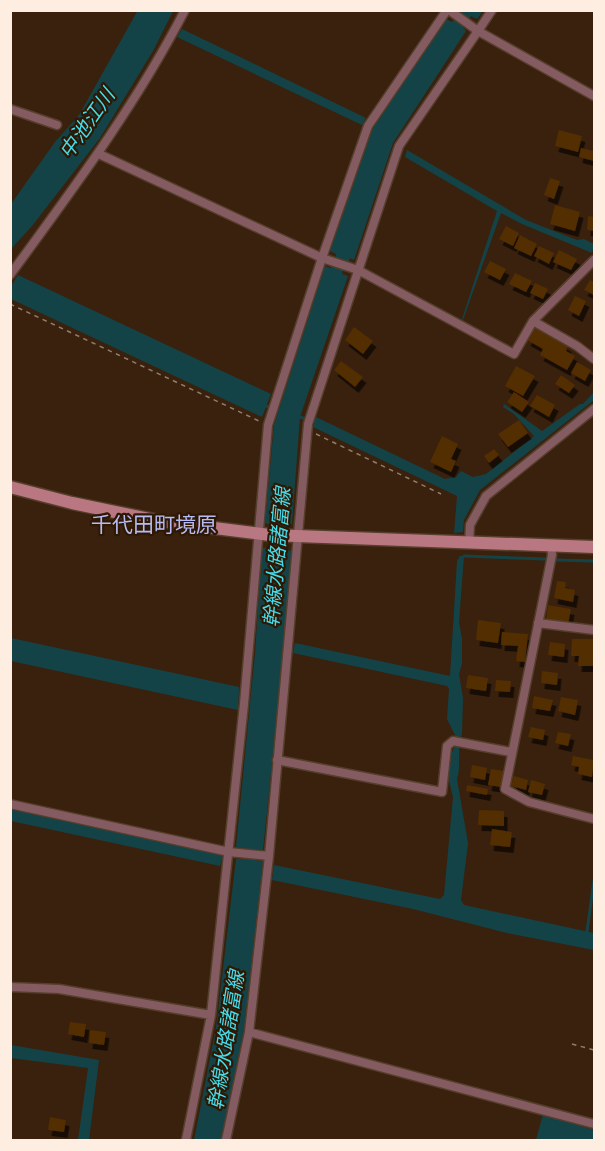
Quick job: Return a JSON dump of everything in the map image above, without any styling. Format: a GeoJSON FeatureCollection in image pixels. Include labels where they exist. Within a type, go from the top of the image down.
{"type":"FeatureCollection","features":[{"type":"Feature","properties":{"kind":"street"},"geometry":{"type":"LineString","coordinates":[[10,275],[123,118],[170,40],[185,10]]}},
{"type":"Feature","properties":{"kind":"street"},"geometry":{"type":"LineString","coordinates":[[226,1140],[249,1032],[269,856],[308,424],[354,269],[399,146],[492,10]]}},
{"type":"Feature","properties":{"kind":"street"},"geometry":{"type":"LineString","coordinates":[[186,1140],[211,1015],[230,852],[245,693],[265,535],[268,425],[272,407],[326,260],[368,126],[450,12],[478,31],[594,96]]}},
{"type":"Feature","properties":{"kind":"street"},"geometry":{"type":"LineString","coordinates":[[10,109],[57,125]]}},
{"type":"Feature","properties":{"kind":"street"},"geometry":{"type":"LineString","coordinates":[[99,154],[326,260],[354,269],[514,354],[533,321],[594,260]]}},
{"type":"Feature","properties":{"kind":"street"},"geometry":{"type":"LineString","coordinates":[[533,321],[577,346],[594,359]]}},
{"type":"Feature","properties":{"kind":"street"},"geometry":{"type":"LineString","coordinates":[[469,544],[470,525],[486,496],[594,409]]}},
{"type":"Feature","properties":{"kind":"street"},"geometry":{"type":"LineString","coordinates":[[10,487],[72,503],[159,521],[265,535],[594,547]]}},
{"type":"Feature","properties":{"kind":"street"},"geometry":{"type":"LineString","coordinates":[[551,546],[552,555],[505,789],[529,802],[594,819]]}},
{"type":"Feature","properties":{"kind":"street"},"geometry":{"type":"LineString","coordinates":[[538,623],[594,630]]}},
{"type":"Feature","properties":{"kind":"street"},"geometry":{"type":"LineString","coordinates":[[278,760],[442,792],[447,746],[458,741],[511,752]]}},
{"type":"Feature","properties":{"kind":"street"},"geometry":{"type":"LineString","coordinates":[[10,804],[230,852],[269,856]]}},
{"type":"Feature","properties":{"kind":"street"},"geometry":{"type":"LineString","coordinates":[[10,987],[59,989],[211,1015]]}},
{"type":"Feature","properties":{"kind":"street"},"geometry":{"type":"LineString","coordinates":[[249,1032],[594,1124]]}},
{"type":"Feature","properties":{"kind":"path"},"geometry":{"type":"LineString","coordinates":[[10,304],[268,425]]}},
{"type":"Feature","properties":{"kind":"path"},"geometry":{"type":"LineString","coordinates":[[308,424],[441,494]]}},
{"type":"Feature","properties":{"kind":"path"},"geometry":{"type":"LineString","coordinates":[[572,1044],[594,1050]]}},
{"type":"Feature","properties":{"kind":"water","name":"中池江川"},"geometry":{"type":"Polygon","coordinates":[[[138,10],[173,11],[153,51],[100,138],[32,226],[11,249],[11,204],[55,142],[79,115],[138,10]]]}},
{"type":"Feature","properties":{"kind":"water"},"geometry":{"type":"Polygon","coordinates":[[[460,11],[483,11],[477,19],[471,16],[463,27],[466,31],[393,143],[354,260],[350,258],[349,262],[336,257],[336,254],[330,251],[373,128],[446,19],[452,22],[460,11]]]}},
{"type":"Feature","properties":{"kind":"water"},"geometry":{"type":"Polygon","coordinates":[[[182,29],[366,118],[362,125],[177,37],[182,29]]]}},
{"type":"Feature","properties":{"kind":"water"},"geometry":{"type":"Polygon","coordinates":[[[407,150],[526,220],[577,240],[584,239],[594,244],[592,253],[501,213],[463,320],[497,211],[405,157],[407,150]]]}},
{"type":"Feature","properties":{"kind":"water","name":"幹線水路諸富線"},"geometry":{"type":"Polygon","coordinates":[[[325,266],[343,270],[342,274],[348,276],[300,417],[292,524],[285,527],[283,549],[292,551],[263,850],[255,849],[254,860],[263,861],[244,1029],[221,1140],[194,1140],[216,1028],[236,859],[243,859],[244,848],[236,847],[255,653],[262,548],[271,547],[273,526],[265,523],[274,425],[325,266]]]}},
{"type":"Feature","properties":{"kind":"water"},"geometry":{"type":"Polygon","coordinates":[[[18,275],[271,394],[262,417],[11,299],[11,286],[18,275]]]}},
{"type":"Feature","properties":{"kind":"water"},"geometry":{"type":"Polygon","coordinates":[[[594,392],[594,400],[480,490],[464,520],[463,532],[454,533],[457,496],[313,427],[316,417],[445,479],[456,477],[461,471],[473,477],[486,474],[534,436],[514,414],[503,407],[504,404],[542,431],[583,404],[594,392]]]}},
{"type":"Feature","properties":{"kind":"water"},"geometry":{"type":"Polygon","coordinates":[[[460,556],[464,556],[459,622],[462,664],[459,674],[463,698],[457,779],[468,843],[461,900],[464,905],[594,933],[594,950],[507,933],[413,909],[272,880],[274,865],[440,899],[444,895],[453,797],[448,777],[456,737],[447,719],[449,689],[447,686],[293,653],[295,643],[450,676],[457,561],[460,556]]]}},
{"type":"Feature","properties":{"kind":"water"},"geometry":{"type":"Polygon","coordinates":[[[11,638],[239,687],[238,710],[11,661],[11,638]]]}},
{"type":"Feature","properties":{"kind":"water"},"geometry":{"type":"Polygon","coordinates":[[[11,809],[223,854],[220,866],[11,821],[11,809]]]}},
{"type":"Feature","properties":{"kind":"water"},"geometry":{"type":"Polygon","coordinates":[[[11,1045],[99,1060],[89,1140],[78,1140],[88,1068],[11,1058],[11,1045]]]}},
{"type":"Feature","properties":{"kind":"water"},"geometry":{"type":"Polygon","coordinates":[[[543,1114],[594,1130],[594,1140],[536,1140],[543,1114]]]}},
{"type":"Feature","properties":{"kind":"building"},"geometry":{"type":"Polygon","coordinates":[[[559,130],[582,136],[578,152],[555,146],[559,130]]]}},
{"type":"Feature","properties":{"kind":"building"},"geometry":{"type":"Polygon","coordinates":[[[581,148],[594,151],[594,161],[579,157],[581,148]]]}},
{"type":"Feature","properties":{"kind":"building"},"geometry":{"type":"Polygon","coordinates":[[[550,178],[560,181],[554,199],[544,195],[550,178]]]}},
{"type":"Feature","properties":{"kind":"building"},"geometry":{"type":"Polygon","coordinates":[[[555,205],[580,212],[575,231],[550,224],[555,205]]]}},
{"type":"Feature","properties":{"kind":"building"},"geometry":{"type":"Polygon","coordinates":[[[588,216],[594,217],[594,231],[587,230],[588,216]]]}},
{"type":"Feature","properties":{"kind":"building"},"geometry":{"type":"Polygon","coordinates":[[[506,226],[519,233],[513,246],[499,239],[506,226]]]}},
{"type":"Feature","properties":{"kind":"building"},"geometry":{"type":"Polygon","coordinates":[[[520,235],[537,244],[531,256],[514,248],[520,235]]]}},
{"type":"Feature","properties":{"kind":"building"},"geometry":{"type":"Polygon","coordinates":[[[539,246],[554,253],[549,264],[534,256],[539,246]]]}},
{"type":"Feature","properties":{"kind":"building"},"geometry":{"type":"Polygon","coordinates":[[[559,250],[577,259],[571,270],[553,262],[559,250]]]}},
{"type":"Feature","properties":{"kind":"building"},"geometry":{"type":"Polygon","coordinates":[[[490,261],[506,269],[500,280],[484,272],[490,261]]]}},
{"type":"Feature","properties":{"kind":"building"},"geometry":{"type":"Polygon","coordinates":[[[515,273],[532,281],[526,292],[509,284],[515,273]]]}},
{"type":"Feature","properties":{"kind":"building"},"geometry":{"type":"Polygon","coordinates":[[[590,280],[594,282],[594,295],[584,290],[590,280]]]}},
{"type":"Feature","properties":{"kind":"building"},"geometry":{"type":"Polygon","coordinates":[[[535,283],[548,289],[543,299],[530,293],[535,283]]]}},
{"type":"Feature","properties":{"kind":"building"},"geometry":{"type":"Polygon","coordinates":[[[575,296],[586,301],[579,316],[568,310],[575,296]]]}},
{"type":"Feature","properties":{"kind":"building"},"geometry":{"type":"Polygon","coordinates":[[[354,327],[373,341],[363,354],[345,340],[354,327]]]}},
{"type":"Feature","properties":{"kind":"building"},"geometry":{"type":"Polygon","coordinates":[[[534,327],[568,346],[566,351],[575,356],[567,370],[540,355],[543,349],[527,340],[534,327]]]}},
{"type":"Feature","properties":{"kind":"building"},"geometry":{"type":"Polygon","coordinates":[[[341,361],[363,377],[355,387],[334,370],[341,361]]]}},
{"type":"Feature","properties":{"kind":"building"},"geometry":{"type":"Polygon","coordinates":[[[577,362],[591,370],[585,381],[571,373],[577,362]]]}},
{"type":"Feature","properties":{"kind":"building"},"geometry":{"type":"Polygon","coordinates":[[[516,366],[535,376],[523,396],[505,386],[516,366]]]}},
{"type":"Feature","properties":{"kind":"building"},"geometry":{"type":"Polygon","coordinates":[[[561,375],[575,385],[569,393],[555,384],[561,375]]]}},
{"type":"Feature","properties":{"kind":"building"},"geometry":{"type":"Polygon","coordinates":[[[514,392],[529,402],[522,412],[507,402],[514,392]]]}},
{"type":"Feature","properties":{"kind":"building"},"geometry":{"type":"Polygon","coordinates":[[[537,395],[555,405],[549,417],[530,406],[537,395]]]}},
{"type":"Feature","properties":{"kind":"building"},"geometry":{"type":"Polygon","coordinates":[[[519,420],[528,433],[508,447],[498,434],[519,420]]]}},
{"type":"Feature","properties":{"kind":"building"},"geometry":{"type":"Polygon","coordinates":[[[442,436],[458,444],[451,459],[456,461],[451,472],[430,462],[442,436]]]}},
{"type":"Feature","properties":{"kind":"building"},"geometry":{"type":"Polygon","coordinates":[[[494,449],[499,455],[489,463],[484,456],[494,449]]]}},
{"type":"Feature","properties":{"kind":"building"},"geometry":{"type":"Polygon","coordinates":[[[557,581],[566,582],[565,588],[575,590],[573,602],[554,598],[557,581]]]}},
{"type":"Feature","properties":{"kind":"building"},"geometry":{"type":"Polygon","coordinates":[[[548,605],[571,609],[568,624],[546,621],[548,605]]]}},
{"type":"Feature","properties":{"kind":"building"},"geometry":{"type":"Polygon","coordinates":[[[478,620],[501,623],[498,643],[476,640],[478,620]]]}},
{"type":"Feature","properties":{"kind":"building"},"geometry":{"type":"Polygon","coordinates":[[[502,632],[528,634],[525,662],[516,661],[518,646],[501,645],[502,632]]]}},
{"type":"Feature","properties":{"kind":"building"},"geometry":{"type":"Polygon","coordinates":[[[572,639],[594,639],[593,666],[578,666],[579,656],[571,656],[572,639]]]}},
{"type":"Feature","properties":{"kind":"building"},"geometry":{"type":"Polygon","coordinates":[[[550,642],[565,644],[564,657],[548,655],[550,642]]]}},
{"type":"Feature","properties":{"kind":"building"},"geometry":{"type":"Polygon","coordinates":[[[542,671],[558,673],[557,685],[541,683],[542,671]]]}},
{"type":"Feature","properties":{"kind":"building"},"geometry":{"type":"Polygon","coordinates":[[[468,675],[488,678],[486,691],[466,688],[468,675]]]}},
{"type":"Feature","properties":{"kind":"building"},"geometry":{"type":"Polygon","coordinates":[[[496,680],[511,681],[510,692],[495,691],[496,680]]]}},
{"type":"Feature","properties":{"kind":"building"},"geometry":{"type":"Polygon","coordinates":[[[534,696],[553,700],[550,711],[532,708],[534,696]]]}},
{"type":"Feature","properties":{"kind":"building"},"geometry":{"type":"Polygon","coordinates":[[[561,697],[578,700],[575,715],[558,711],[561,697]]]}},
{"type":"Feature","properties":{"kind":"building"},"geometry":{"type":"Polygon","coordinates":[[[531,727],[545,730],[543,740],[528,737],[531,727]]]}},
{"type":"Feature","properties":{"kind":"building"},"geometry":{"type":"Polygon","coordinates":[[[558,732],[571,734],[568,746],[555,743],[558,732]]]}},
{"type":"Feature","properties":{"kind":"building"},"geometry":{"type":"Polygon","coordinates":[[[573,756],[594,760],[592,777],[578,774],[579,767],[571,765],[573,756]]]}},
{"type":"Feature","properties":{"kind":"building"},"geometry":{"type":"Polygon","coordinates":[[[472,765],[487,768],[485,780],[470,777],[472,765]]]}},
{"type":"Feature","properties":{"kind":"building"},"geometry":{"type":"Polygon","coordinates":[[[491,769],[504,771],[501,787],[488,785],[491,769]]]}},
{"type":"Feature","properties":{"kind":"building"},"geometry":{"type":"Polygon","coordinates":[[[514,776],[528,780],[526,790],[511,786],[514,776]]]}},
{"type":"Feature","properties":{"kind":"building"},"geometry":{"type":"Polygon","coordinates":[[[531,780],[545,784],[542,795],[528,792],[531,780]]]}},
{"type":"Feature","properties":{"kind":"building"},"geometry":{"type":"Polygon","coordinates":[[[467,785],[488,789],[487,795],[466,791],[467,785]]]}},
{"type":"Feature","properties":{"kind":"building"},"geometry":{"type":"Polygon","coordinates":[[[479,810],[504,811],[504,826],[478,825],[479,810]]]}},
{"type":"Feature","properties":{"kind":"building"},"geometry":{"type":"Polygon","coordinates":[[[492,829],[512,832],[510,847],[490,845],[492,829]]]}},
{"type":"Feature","properties":{"kind":"building"},"geometry":{"type":"Polygon","coordinates":[[[70,1022],[86,1024],[84,1037],[68,1034],[70,1022]]]}},
{"type":"Feature","properties":{"kind":"building"},"geometry":{"type":"Polygon","coordinates":[[[90,1030],[106,1032],[104,1045],[89,1043],[90,1030]]]}},
{"type":"Feature","properties":{"kind":"building"},"geometry":{"type":"Polygon","coordinates":[[[50,1117],[66,1120],[64,1132],[48,1130],[50,1117]]]}},
{"type":"Feature","properties":{"kind":"waterway"},"geometry":{"type":"LineString","coordinates":[[266,406],[278,410]]}},
{"type":"Feature","properties":{"kind":"waterway"},"geometry":{"type":"LineString","coordinates":[[300,417],[314,422]]}},
{"type":"Feature","properties":{"kind":"waterway"},"geometry":{"type":"LineString","coordinates":[[464,556],[545,559]]}},
{"type":"Feature","properties":{"kind":"waterway"},"geometry":{"type":"LineString","coordinates":[[557,560],[594,561]]}},
{"type":"Feature","properties":{"kind":"waterway"},"geometry":{"type":"LineString","coordinates":[[587,931],[594,881]]}},
{"type":"Feature","properties":{"kind":"district","name":"千代田町境原"},"geometry":{"type":"Point","coordinates":[154,524]}}]}
